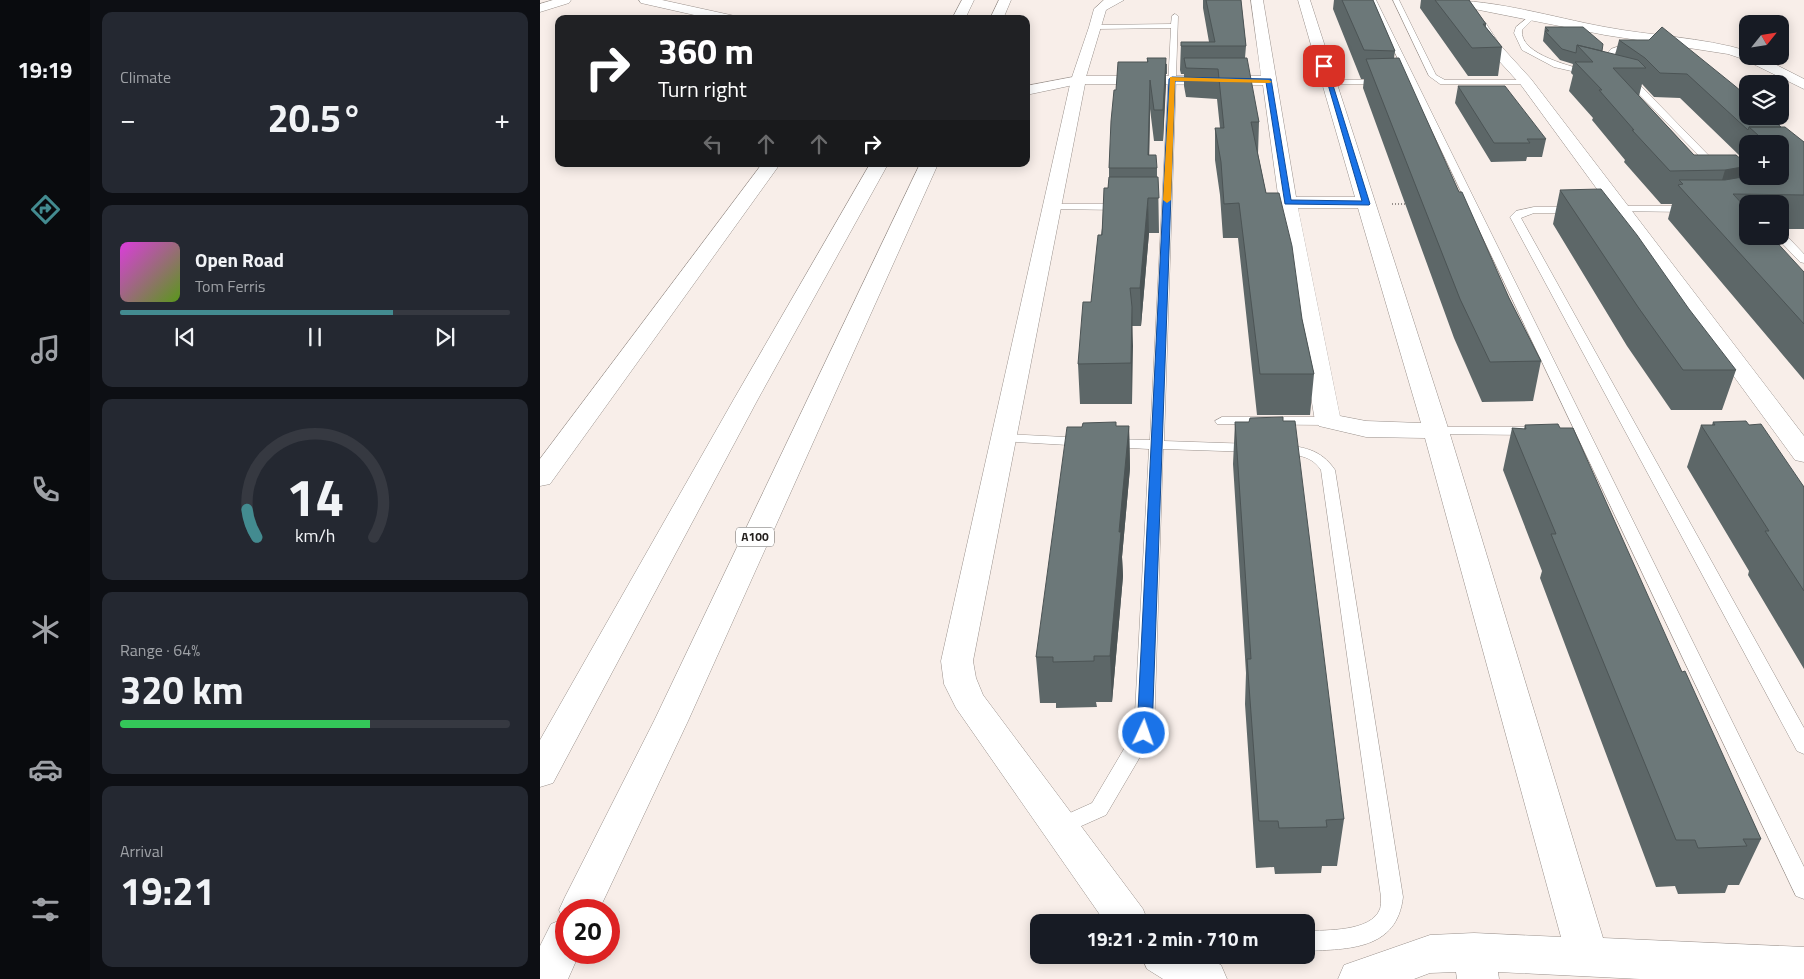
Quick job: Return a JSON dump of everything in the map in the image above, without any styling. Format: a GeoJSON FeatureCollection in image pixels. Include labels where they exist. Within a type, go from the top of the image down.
{"type":"FeatureCollection","features":[{"type":"Feature","properties":{"kind":"main road"},"geometry":{"type":"LineString","coordinates":[[540,2],[545,0]]}},
{"type":"Feature","properties":{"kind":"main road"},"geometry":{"type":"LineString","coordinates":[[540,8],[565,0]]}},
{"type":"Feature","properties":{"kind":"main road"},"geometry":{"type":"LineString","coordinates":[[646,0],[712,15]]}},
{"type":"Feature","properties":{"kind":"main road"},"geometry":{"type":"LineString","coordinates":[[998,15],[1005,0]]}},
{"type":"Feature","properties":{"kind":"main road"},"geometry":{"type":"LineString","coordinates":[[1118,0],[1110,2],[1100,9],[1096,27],[1078,80],[958,661],[958,676],[962,691],[970,704],[1122,914]]}},
{"type":"Feature","properties":{"kind":"main road"},"geometry":{"type":"LineString","coordinates":[[1257,0],[1288,202],[1328,421],[1366,429],[1436,431]]}},
{"type":"Feature","properties":{"kind":"main road"},"geometry":{"type":"LineString","coordinates":[[1304,0],[1436,431],[1588,957]]}},
{"type":"Feature","properties":{"kind":"main road"},"geometry":{"type":"LineString","coordinates":[[1450,0],[1534,15],[1627,35],[1703,44],[1739,54]]}},
{"type":"Feature","properties":{"kind":"main road"},"geometry":{"type":"LineString","coordinates":[[1474,4],[1472,13],[1495,48],[1526,82],[1621,209],[1796,432],[1804,454]]}},
{"type":"Feature","properties":{"kind":"main road"},"geometry":{"type":"LineString","coordinates":[[1660,39],[1689,60]]}},
{"type":"Feature","properties":{"kind":"main road"},"geometry":{"type":"LineString","coordinates":[[1765,65],[1804,85]]}},
{"type":"Feature","properties":{"kind":"main road"},"geometry":{"type":"LineString","coordinates":[[1030,90],[1078,80]]}},
{"type":"Feature","properties":{"kind":"main road"},"geometry":{"type":"LineString","coordinates":[[1030,85],[1078,80],[1269,81]]}},
{"type":"Feature","properties":{"kind":"main road"},"geometry":{"type":"LineString","coordinates":[[540,478],[769,167]]}},
{"type":"Feature","properties":{"kind":"main road"},"geometry":{"type":"LineString","coordinates":[[540,773],[746,399],[877,167]]}},
{"type":"Feature","properties":{"kind":"main road","name":"A100"},"geometry":{"type":"LineString","coordinates":[[584,899],[675,713],[928,167]]}},
{"type":"Feature","properties":{"kind":"main road"},"geometry":{"type":"LineString","coordinates":[[1288,202],[1366,204]]}},
{"type":"Feature","properties":{"kind":"main road"},"geometry":{"type":"LineString","coordinates":[[1358,979],[1430,954],[1476,966],[1588,957],[1804,967]]}},
{"type":"Feature","properties":{"kind":"main road"},"geometry":{"type":"LineString","coordinates":[[546,979],[555,960]]}},
{"type":"Feature","properties":{"kind":"lane"},"geometry":{"type":"LineString","coordinates":[[1373,0],[1408,83],[1576,431],[1804,888]]}},
{"type":"Feature","properties":{"kind":"lane"},"geometry":{"type":"LineString","coordinates":[[1396,0],[1437,80],[1443,82],[1526,82]]}},
{"type":"Feature","properties":{"kind":"lane"},"geometry":{"type":"LineString","coordinates":[[1534,15],[1519,29],[1518,33],[1525,48],[1557,65],[1599,76]]}},
{"type":"Feature","properties":{"kind":"lane"},"geometry":{"type":"LineString","coordinates":[[1059,827],[1099,809],[1144,733],[1158,445],[1162,206],[1172,79],[1174,21],[1096,27]]}},
{"type":"Feature","properties":{"kind":"lane"},"geometry":{"type":"LineString","coordinates":[[1660,39],[1616,48],[1607,54],[1605,62],[1614,71],[1635,85],[1722,175]]}},
{"type":"Feature","properties":{"kind":"lane"},"geometry":{"type":"LineString","coordinates":[[1608,78],[1635,85]]}},
{"type":"Feature","properties":{"kind":"lane"},"geometry":{"type":"LineString","coordinates":[[1330,82],[1394,83]]}},
{"type":"Feature","properties":{"kind":"lane"},"geometry":{"type":"LineString","coordinates":[[1051,207],[1138,207]]}},
{"type":"Feature","properties":{"kind":"lane"},"geometry":{"type":"LineString","coordinates":[[1706,209],[1529,210],[1518,213],[1515,217],[1804,746]]}},
{"type":"Feature","properties":{"kind":"lane"},"geometry":{"type":"LineString","coordinates":[[1789,245],[1804,260]]}},
{"type":"Feature","properties":{"kind":"lane"},"geometry":{"type":"LineString","coordinates":[[1222,421],[1328,421]]}},
{"type":"Feature","properties":{"kind":"lane"},"geometry":{"type":"LineString","coordinates":[[1436,431],[1542,431]]}},
{"type":"Feature","properties":{"kind":"lane"},"geometry":{"type":"LineString","coordinates":[[1004,438],[1298,450],[1318,457],[1325,463],[1328,470],[1392,897],[1390,912],[1382,925],[1367,934],[1315,940]]}},
{"type":"Feature","properties":{"kind":"path"},"geometry":{"type":"LineString","coordinates":[[1366,204],[1414,204]]}},
{"type":"Feature","properties":{"kind":"building"},"geometry":{"type":"Polygon","coordinates":[[[1206,0],[1241,0],[1246,46],[1181,46],[1181,42],[1215,42],[1206,0]]]}},
{"type":"Feature","properties":{"kind":"building"},"geometry":{"type":"Polygon","coordinates":[[[1342,0],[1373,0],[1395,51],[1364,50],[1342,0]]]}},
{"type":"Feature","properties":{"kind":"building"},"geometry":{"type":"Polygon","coordinates":[[[1435,0],[1469,0],[1486,24],[1483,24],[1502,47],[1472,48],[1435,0]]]}},
{"type":"Feature","properties":{"kind":"building"},"geometry":{"type":"Polygon","coordinates":[[[1545,27],[1583,27],[1603,44],[1602,51],[1577,45],[1576,53],[1562,49],[1545,31],[1549,31],[1545,27]]]}},
{"type":"Feature","properties":{"kind":"building"},"geometry":{"type":"Polygon","coordinates":[[[1662,27],[1739,90],[1739,122],[1687,74],[1660,73],[1645,58],[1619,40],[1649,40],[1662,27]]]}},
{"type":"Feature","properties":{"kind":"building"},"geometry":{"type":"Polygon","coordinates":[[[1577,45],[1638,60],[1646,68],[1613,68],[1694,155],[1736,155],[1739,158],[1739,168],[1725,170],[1670,171],[1632,130],[1634,130],[1599,90],[1602,90],[1575,62],[1593,62],[1577,45]]]}},
{"type":"Feature","properties":{"kind":"building"},"geometry":{"type":"Polygon","coordinates":[[[1147,58],[1166,58],[1163,110],[1154,110],[1150,80],[1148,155],[1156,155],[1157,168],[1109,168],[1111,121],[1118,62],[1148,62],[1147,58]]]}},
{"type":"Feature","properties":{"kind":"building"},"geometry":{"type":"Polygon","coordinates":[[[1184,58],[1247,58],[1259,122],[1251,122],[1266,193],[1279,193],[1292,246],[1302,319],[1314,374],[1260,374],[1239,203],[1224,204],[1221,162],[1215,128],[1224,128],[1218,69],[1186,68],[1184,58]]]}},
{"type":"Feature","properties":{"kind":"building"},"geometry":{"type":"Polygon","coordinates":[[[1399,58],[1459,192],[1462,192],[1509,298],[1541,361],[1490,362],[1460,299],[1366,59],[1399,58]]]}},
{"type":"Feature","properties":{"kind":"building"},"geometry":{"type":"Polygon","coordinates":[[[1458,86],[1505,86],[1546,139],[1527,139],[1530,143],[1494,143],[1458,86]]]}},
{"type":"Feature","properties":{"kind":"building"},"geometry":{"type":"Polygon","coordinates":[[[1743,125],[1779,125],[1781,127],[1749,127],[1748,130],[1743,125]]]}},
{"type":"Feature","properties":{"kind":"building"},"geometry":{"type":"Polygon","coordinates":[[[1749,127],[1785,127],[1804,142],[1804,195],[1733,194],[1739,200],[1739,245],[1779,245],[1804,272],[1804,324],[1678,185],[1683,184],[1679,180],[1725,180],[1739,178],[1739,185],[1789,185],[1789,135],[1758,135],[1749,127]]]}},
{"type":"Feature","properties":{"kind":"building"},"geometry":{"type":"Polygon","coordinates":[[[1109,177],[1158,177],[1159,198],[1148,198],[1140,288],[1130,288],[1132,307],[1131,363],[1078,364],[1083,302],[1091,302],[1098,235],[1102,235],[1104,188],[1108,188],[1109,177]]]}},
{"type":"Feature","properties":{"kind":"building"},"geometry":{"type":"Polygon","coordinates":[[[1601,189],[1736,370],[1683,370],[1638,307],[1560,190],[1601,189]]]}},
{"type":"Feature","properties":{"kind":"building"},"geometry":{"type":"Polygon","coordinates":[[[1283,417],[1283,421],[1295,421],[1344,819],[1326,820],[1327,827],[1279,828],[1278,821],[1259,821],[1247,659],[1251,659],[1235,422],[1249,422],[1250,418],[1283,417]]]}},
{"type":"Feature","properties":{"kind":"building"},"geometry":{"type":"Polygon","coordinates":[[[1746,421],[1749,425],[1761,424],[1804,487],[1804,591],[1765,531],[1769,531],[1701,425],[1715,425],[1713,422],[1746,421]]]}},
{"type":"Feature","properties":{"kind":"building"},"geometry":{"type":"Polygon","coordinates":[[[1116,422],[1116,426],[1129,426],[1110,656],[1094,656],[1094,661],[1053,662],[1053,657],[1036,657],[1067,427],[1082,427],[1083,423],[1116,422]]]}},
{"type":"Feature","properties":{"kind":"building"},"geometry":{"type":"Polygon","coordinates":[[[1558,424],[1560,428],[1573,428],[1682,672],[1685,671],[1761,839],[1743,839],[1747,846],[1698,848],[1695,840],[1676,840],[1551,534],[1556,534],[1512,428],[1526,429],[1525,425],[1558,424]]]}},
{"type":"Feature","properties":{"kind":"slow traffic"},"geometry":{"type":"LineString","coordinates":[[1167,200],[1172,79],[1269,82]]}},
{"type":"Feature","properties":{"kind":"route"},"geometry":{"type":"LineString","coordinates":[[1144,733],[1158,445],[1172,79],[1269,81],[1288,202],[1366,204],[1324,66]]}}]}
